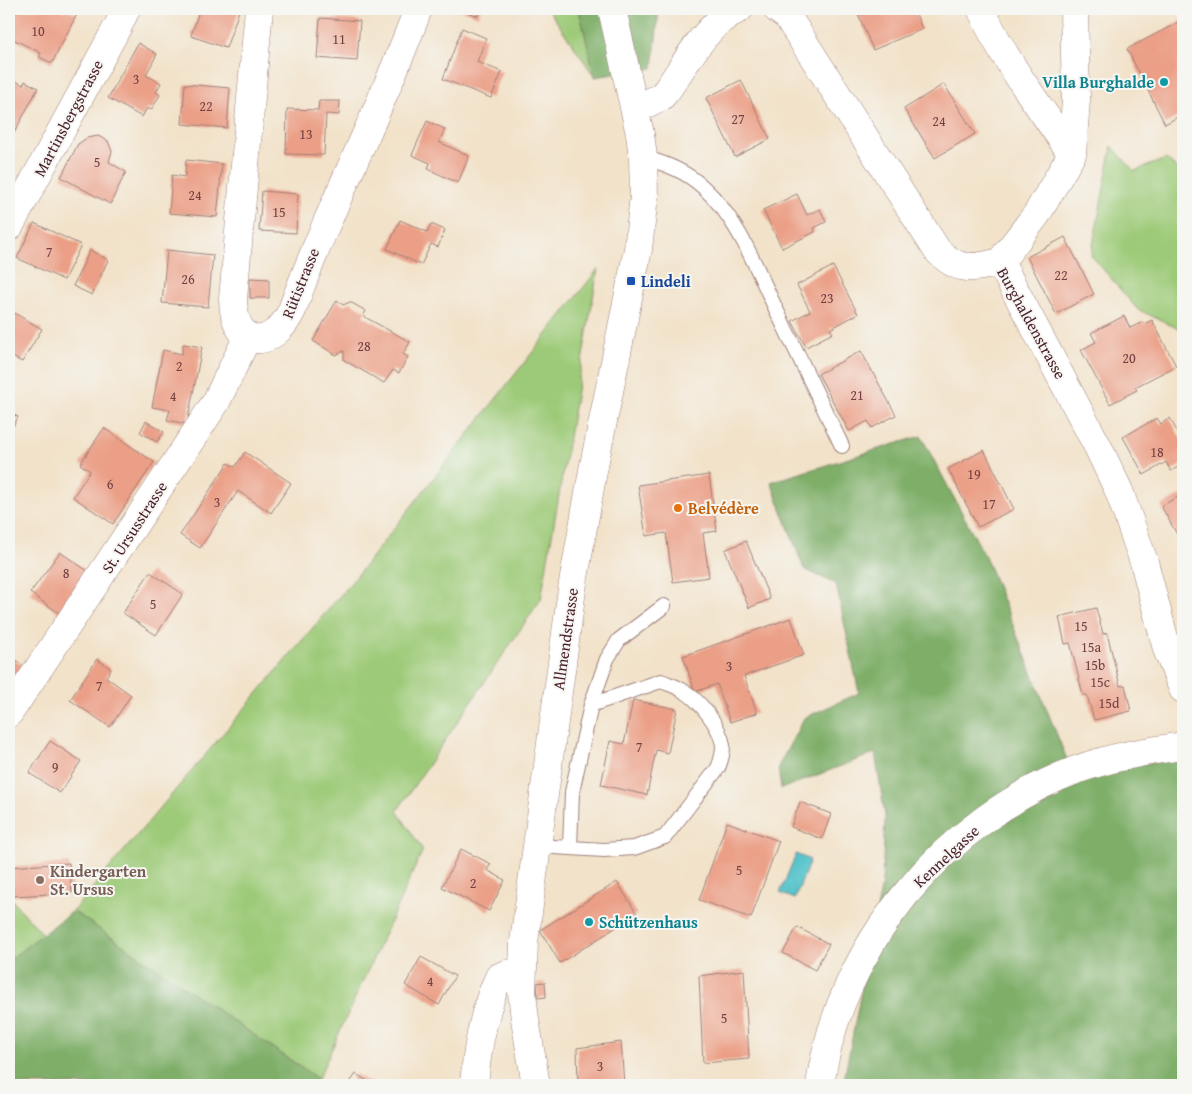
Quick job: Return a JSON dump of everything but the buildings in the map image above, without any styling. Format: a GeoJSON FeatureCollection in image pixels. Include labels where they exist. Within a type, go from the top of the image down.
{"type":"FeatureCollection","features":[{"type":"Feature","properties":{"kind":"street","name":"Martinsbergstrasse"},"geometry":{"type":"LineString","coordinates":[[9,227],[116,31],[126,9]]}},
{"type":"Feature","properties":{"kind":"street"},"geometry":{"type":"LineString","coordinates":[[248,336],[238,327],[235,319],[233,299],[258,9]]}},
{"type":"Feature","properties":{"kind":"street","name":"Rütistrasse"},"geometry":{"type":"LineString","coordinates":[[248,336],[261,339],[270,336],[277,332],[286,322],[319,238],[379,107],[418,9]]}},
{"type":"Feature","properties":{"kind":"street"},"geometry":{"type":"LineString","coordinates":[[612,9],[635,109],[643,157]]}},
{"type":"Feature","properties":{"kind":"street"},"geometry":{"type":"LineString","coordinates":[[635,109],[661,97],[698,43],[731,12],[739,9]]}},
{"type":"Feature","properties":{"kind":"street","name":"Burghaldenstrasse"},"geometry":{"type":"LineString","coordinates":[[777,9],[787,16],[937,250],[951,262],[969,268],[1000,262],[1098,447],[1119,491],[1144,562],[1167,649],[1183,689]]}},
{"type":"Feature","properties":{"kind":"street"},"geometry":{"type":"LineString","coordinates":[[981,9],[990,29],[1033,98],[1072,154]]}},
{"type":"Feature","properties":{"kind":"street"},"geometry":{"type":"LineString","coordinates":[[1000,262],[1037,214],[1072,154],[1076,100],[1074,9]]}},
{"type":"Feature","properties":{"kind":"street","name":"Allmendstrasse"},"geometry":{"type":"LineString","coordinates":[[536,1085],[525,1019],[522,972],[524,942],[572,589],[594,465],[638,249],[644,196],[643,157]]}},
{"type":"Feature","properties":{"kind":"street","name":"St. Ursusstrasse"},"geometry":{"type":"LineString","coordinates":[[9,713],[216,402],[248,336]]}},
{"type":"Feature","properties":{"kind":"street","name":"Kennelgasse"},"geometry":{"type":"LineString","coordinates":[[820,1085],[827,1046],[835,1018],[868,947],[903,897],[928,869],[988,819],[1015,800],[1053,780],[1110,759],[1144,751],[1183,746]]}},
{"type":"Feature","properties":{"kind":"street"},"geometry":{"type":"LineString","coordinates":[[474,1085],[477,1047],[494,987],[499,977],[522,972]]}},
{"type":"Feature","properties":{"kind":"lane"},"geometry":{"type":"LineString","coordinates":[[643,157],[670,165],[688,176],[705,188],[727,215],[741,238],[768,292],[842,446]]}},
{"type":"Feature","properties":{"kind":"lane"},"geometry":{"type":"LineString","coordinates":[[570,848],[572,792],[591,705],[607,659],[618,640],[664,606]]}},
{"type":"Feature","properties":{"kind":"lane"},"geometry":{"type":"LineString","coordinates":[[538,846],[604,850],[634,848],[665,837],[718,768],[722,758],[723,744],[704,708],[683,690],[661,681],[591,705]]}},
{"type":"Feature","properties":{"kind":"green space"},"geometry":{"type":"Polygon","coordinates":[[[548,9],[579,9],[595,77],[548,9]]]}},
{"type":"Feature","properties":{"kind":"green space"},"geometry":{"type":"Polygon","coordinates":[[[579,9],[659,9],[653,68],[595,77],[579,9]]]}},
{"type":"Feature","properties":{"kind":"green space"},"geometry":{"type":"Polygon","coordinates":[[[1112,146],[1134,171],[1166,159],[1183,174],[1183,331],[1137,309],[1091,255],[1112,146]]]}},
{"type":"Feature","properties":{"kind":"green space"},"geometry":{"type":"Polygon","coordinates":[[[598,269],[541,599],[397,811],[423,850],[318,1079],[73,911],[355,578],[598,269]]]}},
{"type":"Feature","properties":{"kind":"green space"},"geometry":{"type":"Polygon","coordinates":[[[921,436],[985,556],[1076,782],[1141,764],[1183,758],[1183,1085],[843,1085],[882,883],[885,816],[875,753],[781,789],[778,767],[804,718],[859,693],[836,584],[804,569],[771,482],[921,436]]]}},
{"type":"Feature","properties":{"kind":"green space"},"geometry":{"type":"Polygon","coordinates":[[[9,897],[43,934],[9,960],[9,897]]]}},
{"type":"Feature","properties":{"kind":"green space"},"geometry":{"type":"Polygon","coordinates":[[[73,911],[318,1079],[314,1085],[9,1085],[9,960],[73,911]]]}},
{"type":"Feature","properties":{"kind":"water"},"geometry":{"type":"Polygon","coordinates":[[[796,854],[810,860],[795,899],[780,893],[796,854]]]}},
{"type":"Feature","properties":{"kind":"place","name":"Villa Burghalde"},"geometry":{"type":"Point","coordinates":[1164,82]}},
{"type":"Feature","properties":{"kind":"place","name":"Lindeli"},"geometry":{"type":"Point","coordinates":[631,281]}},
{"type":"Feature","properties":{"kind":"place","name":"Belvédère"},"geometry":{"type":"Point","coordinates":[678,508]}},
{"type":"Feature","properties":{"kind":"place","name":"Kindergarten St. Ursus"},"geometry":{"type":"Point","coordinates":[40,880]}},
{"type":"Feature","properties":{"kind":"place","name":"Schützenhaus"},"geometry":{"type":"Point","coordinates":[589,922]}}]}
